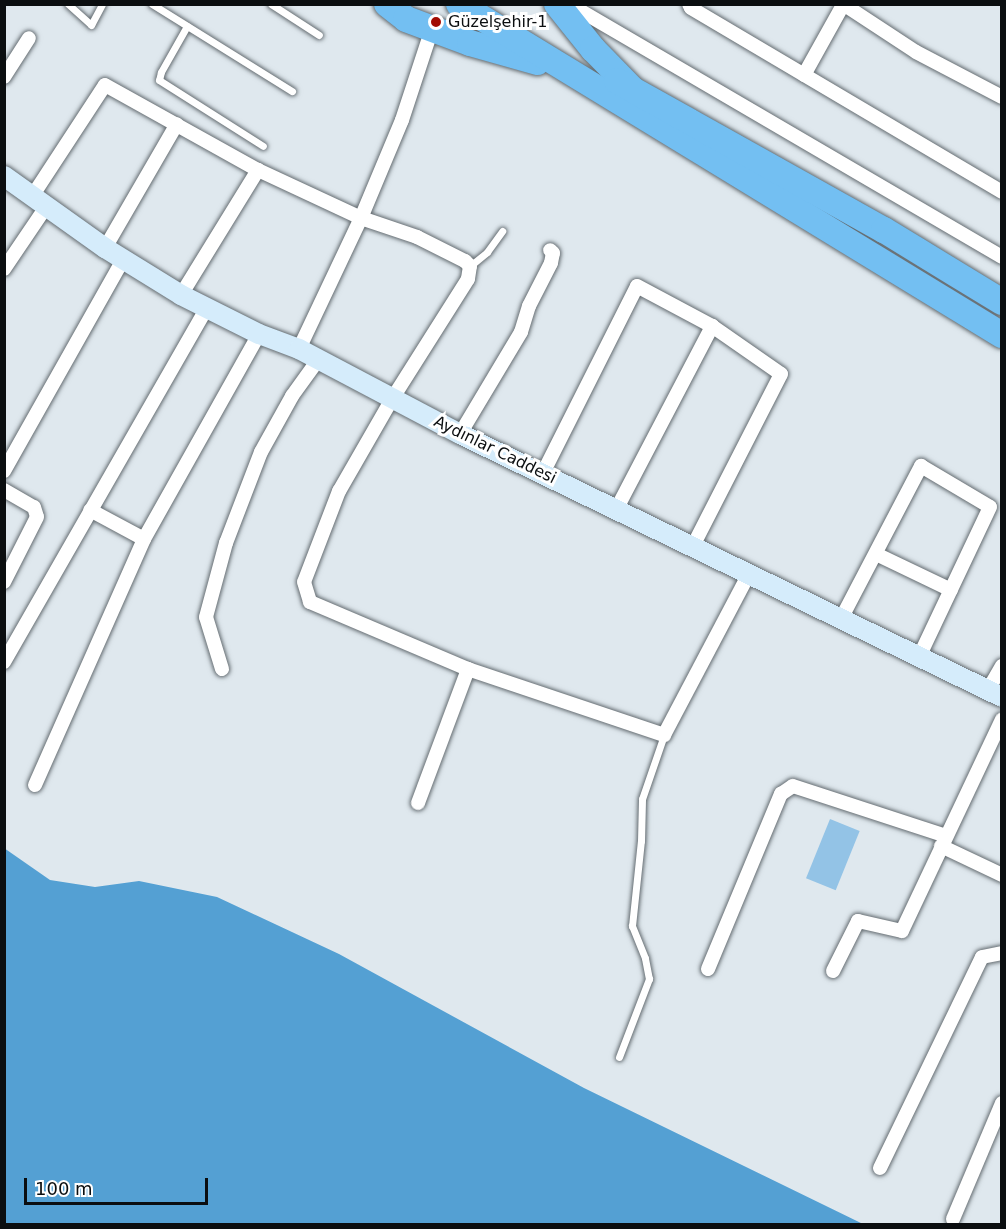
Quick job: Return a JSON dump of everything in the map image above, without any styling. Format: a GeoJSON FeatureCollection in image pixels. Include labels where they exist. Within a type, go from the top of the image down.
{"type":"FeatureCollection","features":[{"type":"Feature","properties":{"kind":"highway"},"geometry":{"type":"LineString","coordinates":[[387,4],[406,19],[432,29],[573,73]]}},
{"type":"Feature","properties":{"kind":"highway"},"geometry":{"type":"LineString","coordinates":[[459,4],[747,182],[1002,335]]}},
{"type":"Feature","properties":{"kind":"highway"},"geometry":{"type":"LineString","coordinates":[[490,4],[635,92],[884,230],[1002,302]]}},
{"type":"Feature","properties":{"kind":"highway"},"geometry":{"type":"LineString","coordinates":[[557,4],[593,49],[635,92]]}},
{"type":"Feature","properties":{"kind":"street"},"geometry":{"type":"LineString","coordinates":[[569,4],[1002,257]]}},
{"type":"Feature","properties":{"kind":"street"},"geometry":{"type":"LineString","coordinates":[[689,4],[691,8],[1002,192]]}},
{"type":"Feature","properties":{"kind":"street"},"geometry":{"type":"LineString","coordinates":[[804,75],[843,5],[916,52],[1002,97]]}},
{"type":"Feature","properties":{"kind":"street"},"geometry":{"type":"LineString","coordinates":[[299,350],[361,218],[402,120],[432,29]]}},
{"type":"Feature","properties":{"kind":"street"},"geometry":{"type":"LineString","coordinates":[[4,77],[29,38]]}},
{"type":"Feature","properties":{"kind":"street"},"geometry":{"type":"LineString","coordinates":[[4,269],[39,201],[105,85],[258,170],[361,218],[417,237],[465,261],[470,266],[468,279],[392,399],[339,491],[304,582],[310,602],[468,669],[664,735],[749,574]]}},
{"type":"Feature","properties":{"kind":"street"},"geometry":{"type":"LineString","coordinates":[[105,248],[177,124]]}},
{"type":"Feature","properties":{"kind":"street"},"geometry":{"type":"LineString","coordinates":[[182,295],[258,170]]}},
{"type":"Feature","properties":{"kind":"street","name":"Aydınlar Caddesi"},"geometry":{"type":"LineString","coordinates":[[4,176],[105,248],[182,295],[259,334],[299,350],[460,434],[995,694]]}},
{"type":"Feature","properties":{"kind":"street"},"geometry":{"type":"LineString","coordinates":[[460,434],[521,332],[529,306],[551,263],[553,253],[550,250]]}},
{"type":"Feature","properties":{"kind":"street"},"geometry":{"type":"LineString","coordinates":[[4,471],[123,260]]}},
{"type":"Feature","properties":{"kind":"street"},"geometry":{"type":"LineString","coordinates":[[543,473],[637,286],[712,326],[781,374],[693,546]]}},
{"type":"Feature","properties":{"kind":"street"},"geometry":{"type":"LineString","coordinates":[[4,662],[207,308]]}},
{"type":"Feature","properties":{"kind":"street"},"geometry":{"type":"LineString","coordinates":[[616,510],[712,326]]}},
{"type":"Feature","properties":{"kind":"street"},"geometry":{"type":"LineString","coordinates":[[35,785],[144,538],[259,334]]}},
{"type":"Feature","properties":{"kind":"street"},"geometry":{"type":"LineString","coordinates":[[222,669],[206,617],[226,543],[261,452],[292,396],[318,360]]}},
{"type":"Feature","properties":{"kind":"street"},"geometry":{"type":"LineString","coordinates":[[841,619],[921,466],[990,507],[918,657]]}},
{"type":"Feature","properties":{"kind":"street"},"geometry":{"type":"LineString","coordinates":[[4,490],[34,507],[37,517],[4,582]]}},
{"type":"Feature","properties":{"kind":"street"},"geometry":{"type":"LineString","coordinates":[[90,510],[144,538]]}},
{"type":"Feature","properties":{"kind":"street"},"geometry":{"type":"LineString","coordinates":[[876,554],[951,591]]}},
{"type":"Feature","properties":{"kind":"street"},"geometry":{"type":"LineString","coordinates":[[995,694],[1002,666]]}},
{"type":"Feature","properties":{"kind":"street"},"geometry":{"type":"LineString","coordinates":[[418,803],[468,669]]}},
{"type":"Feature","properties":{"kind":"street"},"geometry":{"type":"LineString","coordinates":[[833,971],[858,921],[902,930],[1002,719]]}},
{"type":"Feature","properties":{"kind":"street"},"geometry":{"type":"LineString","coordinates":[[708,969],[781,794],[793,786],[943,841],[1002,875]]}},
{"type":"Feature","properties":{"kind":"street"},"geometry":{"type":"LineString","coordinates":[[880,1168],[982,957],[1002,953]]}},
{"type":"Feature","properties":{"kind":"street"},"geometry":{"type":"LineString","coordinates":[[953,1219],[1002,1103]]}},
{"type":"Feature","properties":{"kind":"lane"},"geometry":{"type":"LineString","coordinates":[[68,4],[91,25],[102,4]]}},
{"type":"Feature","properties":{"kind":"lane"},"geometry":{"type":"LineString","coordinates":[[152,4],[292,91]]}},
{"type":"Feature","properties":{"kind":"lane"},"geometry":{"type":"LineString","coordinates":[[271,4],[319,35]]}},
{"type":"Feature","properties":{"kind":"lane"},"geometry":{"type":"LineString","coordinates":[[187,26],[161,72],[159,80],[263,146]]}},
{"type":"Feature","properties":{"kind":"lane"},"geometry":{"type":"LineString","coordinates":[[470,266],[487,252],[502,231]]}},
{"type":"Feature","properties":{"kind":"lane"},"geometry":{"type":"LineString","coordinates":[[619,1057],[649,979],[645,958],[632,926],[641,841],[642,799],[664,735]]}},
{"type":"Feature","properties":{"kind":"shaded area"},"geometry":{"type":"Polygon","coordinates":[[[830,819],[860,831],[836,890],[806,878],[830,819]]]}},
{"type":"Feature","properties":{"kind":"shaded area"},"geometry":{"type":"Polygon","coordinates":[[[4,848],[50,880],[95,887],[139,881],[217,897],[339,954],[584,1088],[863,1224],[5,1224],[4,848]]]}},
{"type":"Feature","properties":{"kind":"place","name":"Güzelşehir-1"},"geometry":{"type":"Point","coordinates":[436,22]}}]}
